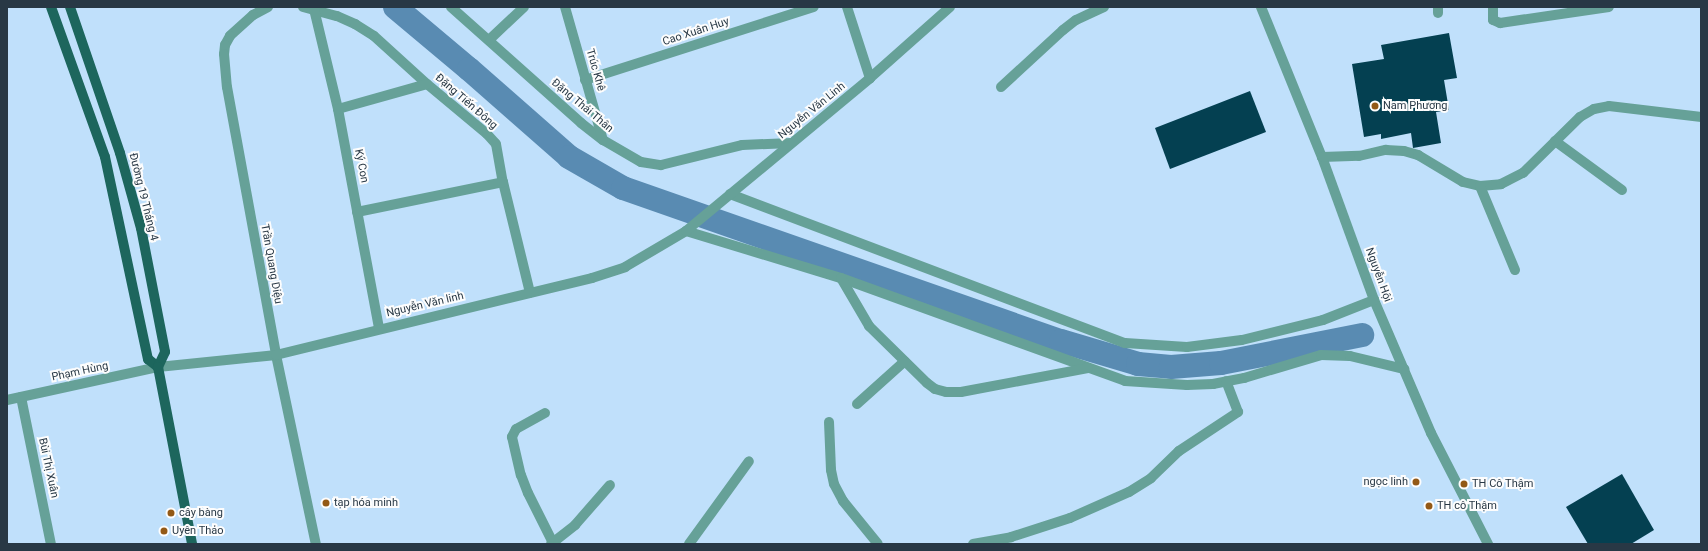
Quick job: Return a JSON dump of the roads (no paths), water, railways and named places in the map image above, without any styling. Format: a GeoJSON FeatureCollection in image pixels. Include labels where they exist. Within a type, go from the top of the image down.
{"type":"FeatureCollection","features":[{"type":"Feature","properties":{"kind":"main road","name":"Đường 19 Tháng 4"},"geometry":{"type":"LineString","coordinates":[[51,7],[105,158],[148,359],[158,367]]}},
{"type":"Feature","properties":{"kind":"main road","name":"Đường 19 Tháng 4"},"geometry":{"type":"LineString","coordinates":[[70,7],[120,153],[141,228],[165,352],[158,367],[192,544]]}},
{"type":"Feature","properties":{"kind":"street","name":"Trần Quang Diệu"},"geometry":{"type":"LineString","coordinates":[[268,7],[254,15],[235,31],[225,45],[224,54],[227,86],[276,355],[316,544]]}},
{"type":"Feature","properties":{"kind":"street"},"geometry":{"type":"LineString","coordinates":[[303,7],[314,9]]}},
{"type":"Feature","properties":{"kind":"street","name":"Đặng Thái Thân"},"geometry":{"type":"LineString","coordinates":[[451,7],[490,40],[581,123],[603,140],[641,162],[660,165],[742,145],[791,143]]}},
{"type":"Feature","properties":{"kind":"street"},"geometry":{"type":"LineString","coordinates":[[490,40],[524,7]]}},
{"type":"Feature","properties":{"kind":"street","name":"Trúc Khê"},"geometry":{"type":"LineString","coordinates":[[565,7],[603,140]]}},
{"type":"Feature","properties":{"kind":"street","name":"Cao Xuân Huy"},"geometry":{"type":"LineString","coordinates":[[585,80],[814,7]]}},
{"type":"Feature","properties":{"kind":"street"},"geometry":{"type":"LineString","coordinates":[[847,7],[870,78]]}},
{"type":"Feature","properties":{"kind":"street","name":"Nguyễn Văn Linh"},"geometry":{"type":"LineString","coordinates":[[686,231],[870,78],[938,11],[950,7]]}},
{"type":"Feature","properties":{"kind":"street"},"geometry":{"type":"LineString","coordinates":[[1000,87],[1076,20],[1104,7]]}},
{"type":"Feature","properties":{"kind":"street","name":"Nguyễn Hội"},"geometry":{"type":"LineString","coordinates":[[1261,7],[1322,157],[1374,300],[1431,433],[1488,544]]}},
{"type":"Feature","properties":{"kind":"street"},"geometry":{"type":"LineString","coordinates":[[1493,7],[1493,20],[1500,23],[1609,7]]}},
{"type":"Feature","properties":{"kind":"street","name":"Đặng Tiến Đông"},"geometry":{"type":"LineString","coordinates":[[314,9],[355,24],[374,36],[427,84],[487,134],[496,144],[502,182],[530,293]]}},
{"type":"Feature","properties":{"kind":"street","name":"Ký Con"},"geometry":{"type":"LineString","coordinates":[[314,9],[338,109],[380,328]]}},
{"type":"Feature","properties":{"kind":"street"},"geometry":{"type":"LineString","coordinates":[[338,109],[427,84]]}},
{"type":"Feature","properties":{"kind":"street"},"geometry":{"type":"LineString","coordinates":[[1322,157],[1359,156],[1386,150],[1404,151],[1418,155],[1463,182],[1480,186],[1501,184],[1523,172],[1580,117],[1594,109],[1609,106],[1701,117]]}},
{"type":"Feature","properties":{"kind":"street"},"geometry":{"type":"LineString","coordinates":[[1555,141],[1622,190]]}},
{"type":"Feature","properties":{"kind":"street"},"geometry":{"type":"LineString","coordinates":[[357,212],[502,182]]}},
{"type":"Feature","properties":{"kind":"street"},"geometry":{"type":"LineString","coordinates":[[1480,186],[1515,270]]}},
{"type":"Feature","properties":{"kind":"street"},"geometry":{"type":"LineString","coordinates":[[730,194],[1125,343],[1187,347],[1242,340],[1324,320],[1374,300]]}},
{"type":"Feature","properties":{"kind":"street","name":"Nguyễn Văn linh"},"geometry":{"type":"LineString","coordinates":[[158,367],[276,355],[380,328],[592,278],[625,267],[686,231]]}},
{"type":"Feature","properties":{"kind":"street"},"geometry":{"type":"LineString","coordinates":[[686,231],[842,278],[1125,381],[1187,385],[1226,381],[1321,355],[1350,356],[1404,369]]}},
{"type":"Feature","properties":{"kind":"street"},"geometry":{"type":"LineString","coordinates":[[842,278],[869,326],[927,383],[936,389],[946,392],[962,392],[1090,368]]}},
{"type":"Feature","properties":{"kind":"street"},"geometry":{"type":"LineString","coordinates":[[858,404],[905,361]]}},
{"type":"Feature","properties":{"kind":"street","name":"Phạm Hùng"},"geometry":{"type":"LineString","coordinates":[[7,400],[158,367]]}},
{"type":"Feature","properties":{"kind":"street"},"geometry":{"type":"LineString","coordinates":[[973,544],[1011,537],[1070,518],[1129,492],[1151,478],[1179,452],[1238,412],[1226,381]]}},
{"type":"Feature","properties":{"kind":"street","name":"Bùi Thị Xuân"},"geometry":{"type":"LineString","coordinates":[[21,397],[51,544]]}},
{"type":"Feature","properties":{"kind":"street"},"geometry":{"type":"LineString","coordinates":[[545,413],[516,428],[512,437],[521,475],[552,543],[575,525],[610,484]]}},
{"type":"Feature","properties":{"kind":"street"},"geometry":{"type":"LineString","coordinates":[[829,422],[831,470],[834,484],[843,501],[878,544]]}},
{"type":"Feature","properties":{"kind":"street"},"geometry":{"type":"LineString","coordinates":[[689,544],[749,461]]}},
{"type":"Feature","properties":{"kind":"waterway"},"geometry":{"type":"LineString","coordinates":[[395,7],[469,69],[569,157],[623,188],[1061,341],[1138,364],[1171,367],[1221,363],[1362,335]]}},
{"type":"Feature","properties":{"kind":"place","name":"Nam Phương"},"geometry":{"type":"Point","coordinates":[1375,106]}},
{"type":"Feature","properties":{"kind":"place","name":"ngọc linh"},"geometry":{"type":"Point","coordinates":[1416,482]}},
{"type":"Feature","properties":{"kind":"place","name":"TH Cô Thậm"},"geometry":{"type":"Point","coordinates":[1464,484]}},
{"type":"Feature","properties":{"kind":"place","name":"tạp hóa minh"},"geometry":{"type":"Point","coordinates":[326,503]}},
{"type":"Feature","properties":{"kind":"place","name":"TH cô Thậm"},"geometry":{"type":"Point","coordinates":[1429,506]}},
{"type":"Feature","properties":{"kind":"place","name":"cây bàng"},"geometry":{"type":"Point","coordinates":[171,513]}},
{"type":"Feature","properties":{"kind":"place","name":"Uyên Thảo"},"geometry":{"type":"Point","coordinates":[164,531]}}]}
